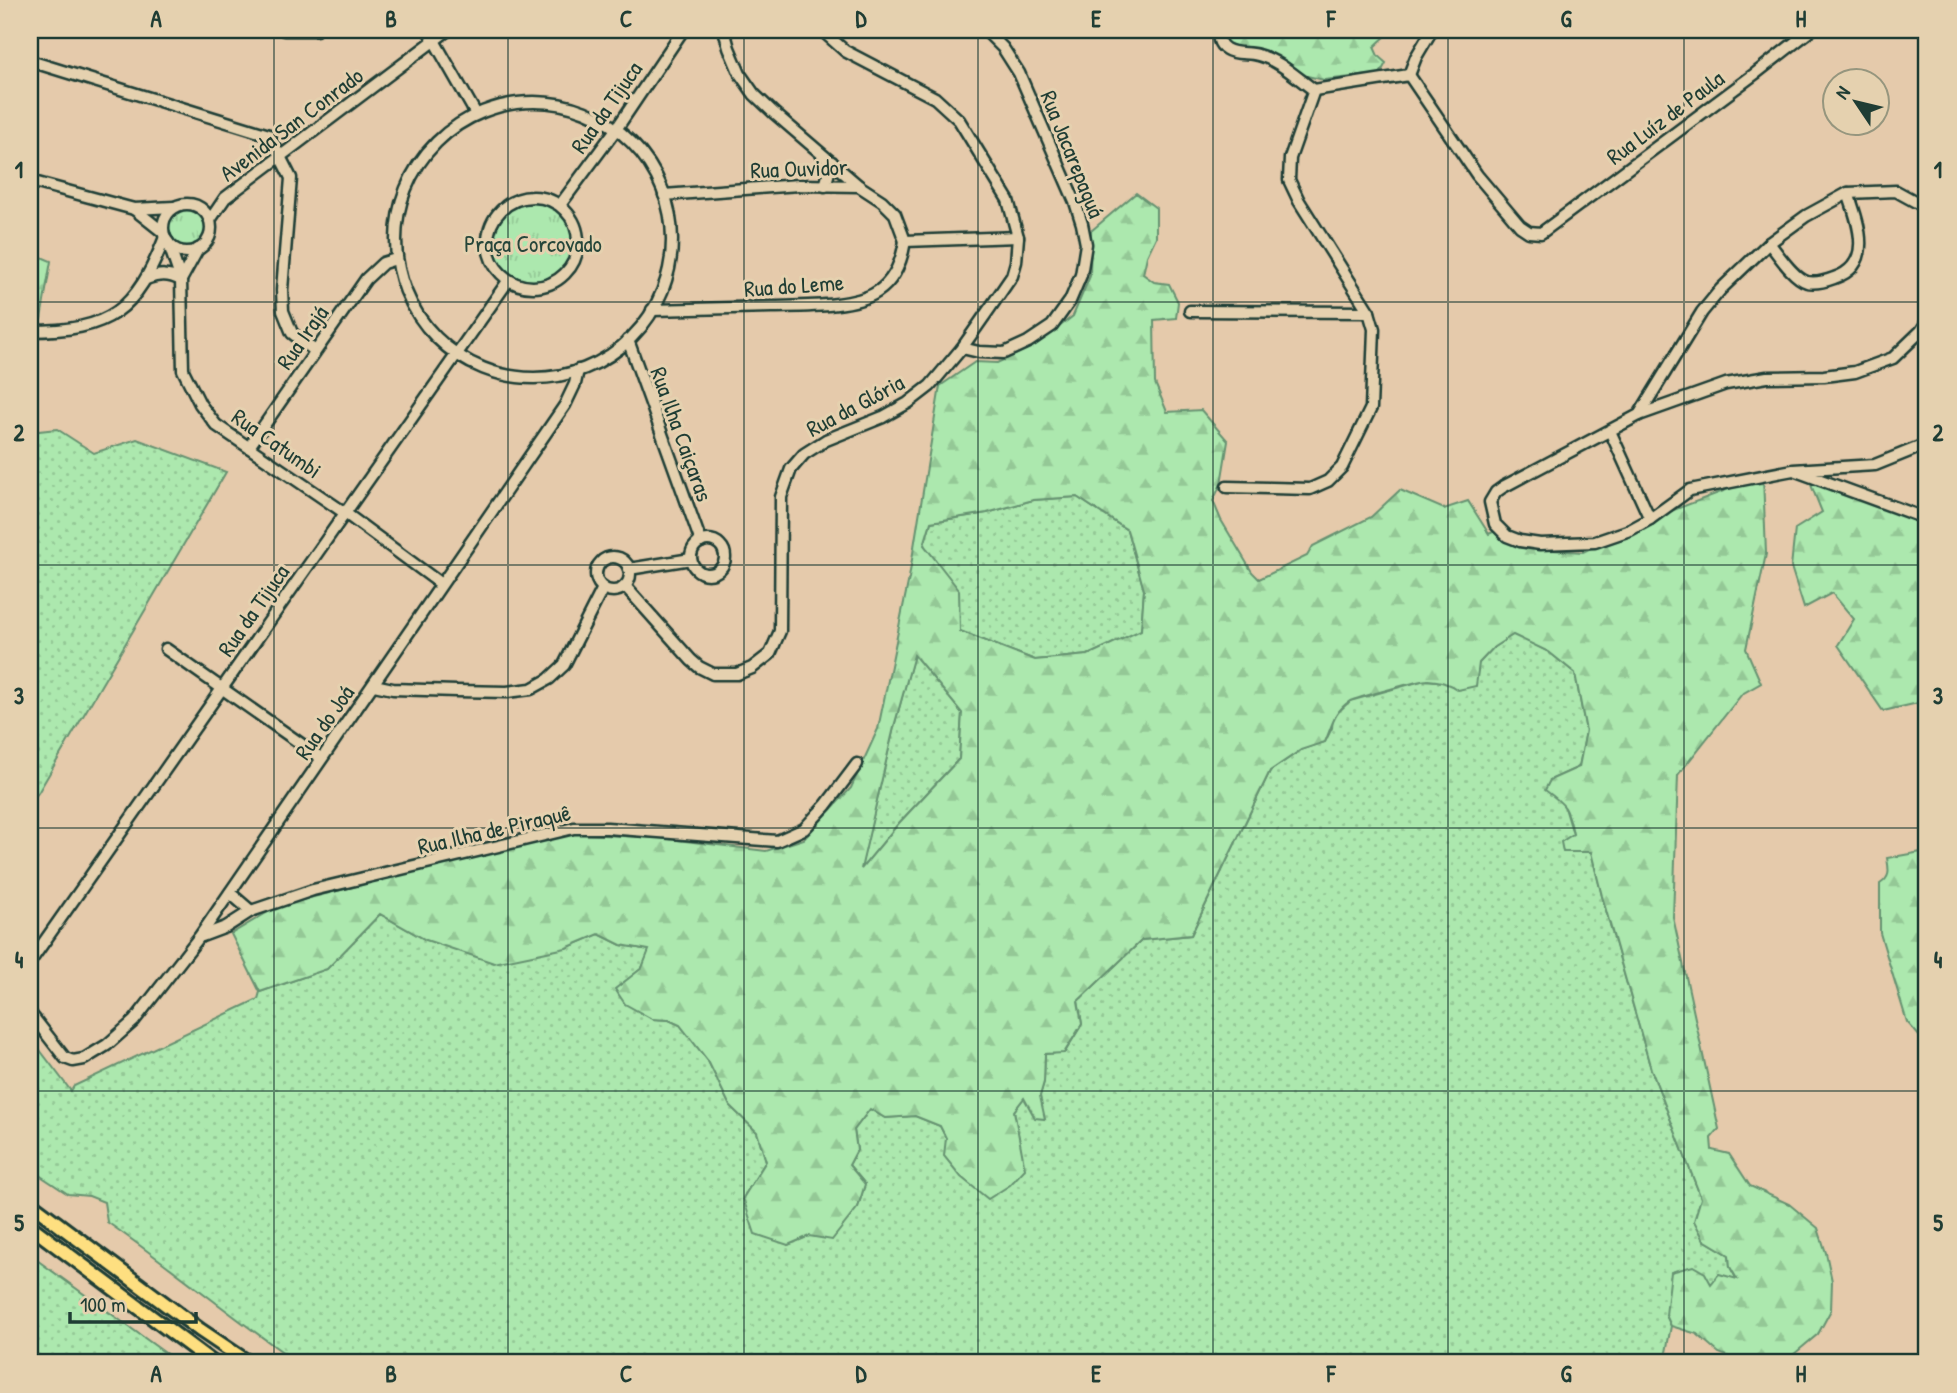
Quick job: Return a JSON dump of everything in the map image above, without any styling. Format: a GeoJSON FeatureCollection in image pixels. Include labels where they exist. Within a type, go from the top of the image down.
{"type":"FeatureCollection","features":[{"type":"Feature","properties":{"kind":"main road"},"geometry":{"type":"LineString","coordinates":[[30,1203],[248,1363]]}},
{"type":"Feature","properties":{"kind":"main road"},"geometry":{"type":"LineString","coordinates":[[30,1226],[212,1363]]}},
{"type":"Feature","properties":{"kind":"street"},"geometry":{"type":"LineString","coordinates":[[284,30],[316,30]]}},
{"type":"Feature","properties":{"kind":"street"},"geometry":{"type":"LineString","coordinates":[[428,30],[476,114]]}},
{"type":"Feature","properties":{"kind":"street","name":"Avenida San Conrado"},"geometry":{"type":"LineString","coordinates":[[210,220],[225,198],[448,30]]}},
{"type":"Feature","properties":{"kind":"street","name":"Rua da Tijuca"},"geometry":{"type":"LineString","coordinates":[[560,205],[617,128],[683,30]]}},
{"type":"Feature","properties":{"kind":"street"},"geometry":{"type":"LineString","coordinates":[[724,30],[740,74],[754,93],[859,186]]}},
{"type":"Feature","properties":{"kind":"street","name":"Rua da Glória"},"geometry":{"type":"LineString","coordinates":[[625,586],[699,667],[713,674],[737,674],[752,668],[769,654],[780,631],[780,509],[790,469],[804,454],[826,440],[874,421],[908,403],[930,386],[962,348],[1012,276],[1018,237],[1008,200],[959,120],[935,98],[845,51],[823,30]]}},
{"type":"Feature","properties":{"kind":"street","name":"Rua Jacarepaguá"},"geometry":{"type":"LineString","coordinates":[[962,348],[1004,353],[1028,342],[1052,326],[1070,301],[1081,275],[1086,244],[1075,202],[1019,73],[1003,48],[985,30]]}},
{"type":"Feature","properties":{"kind":"street"},"geometry":{"type":"LineString","coordinates":[[1219,30],[1218,40],[1224,48],[1233,52],[1258,54],[1276,62],[1314,90],[1409,75],[1416,57],[1433,30]]}},
{"type":"Feature","properties":{"kind":"street","name":"Rua Luíz de Paula"},"geometry":{"type":"LineString","coordinates":[[1409,75],[1477,176],[1520,226],[1529,232],[1541,233],[1756,73],[1797,34],[1811,30]]}},
{"type":"Feature","properties":{"kind":"street"},"geometry":{"type":"LineString","coordinates":[[30,61],[269,135],[291,178],[283,311],[292,333],[315,351]]}},
{"type":"Feature","properties":{"kind":"street"},"geometry":{"type":"LineString","coordinates":[[1227,486],[1310,489],[1328,481],[1342,467],[1371,408],[1374,329],[1369,312],[1299,201],[1289,180],[1290,158],[1314,90]]}},
{"type":"Feature","properties":{"kind":"street"},"geometry":{"type":"LineString","coordinates":[[535,101],[560,103],[586,111],[617,128],[644,155],[656,173],[671,224],[672,251],[667,277],[641,327],[620,348],[594,364],[564,375],[532,378],[503,375],[479,367],[444,345],[423,323],[409,299],[396,259],[397,220],[402,198],[427,152],[450,130],[476,114],[506,104],[535,101]]}},
{"type":"Feature","properties":{"kind":"street"},"geometry":{"type":"LineString","coordinates":[[825,186],[832,162]]}},
{"type":"Feature","properties":{"kind":"street"},"geometry":{"type":"LineString","coordinates":[[30,180],[134,209],[190,204],[204,211],[210,220],[211,231],[181,280],[170,275],[146,279]]}},
{"type":"Feature","properties":{"kind":"street","name":"Rua Ouvidor"},"geometry":{"type":"LineString","coordinates":[[664,195],[799,185],[859,186],[882,201],[895,214],[905,241]]}},
{"type":"Feature","properties":{"kind":"street"},"geometry":{"type":"LineString","coordinates":[[1639,415],[1702,313],[1740,269],[1769,243],[1806,216],[1848,193],[1896,191],[1927,208]]}},
{"type":"Feature","properties":{"kind":"street"},"geometry":{"type":"LineString","coordinates":[[1769,243],[1793,272],[1806,282],[1824,281],[1845,275],[1856,262],[1861,243],[1858,223],[1848,193]]}},
{"type":"Feature","properties":{"kind":"street"},"geometry":{"type":"LineString","coordinates":[[532,196],[547,198],[560,205],[571,216],[577,229],[579,245],[575,260],[567,272],[555,282],[540,287],[525,287],[508,281],[491,260],[487,246],[494,217],[511,202],[532,196]]}},
{"type":"Feature","properties":{"kind":"street","name":"Avenida San Conrado"},"geometry":{"type":"LineString","coordinates":[[198,206],[225,198]]}},
{"type":"Feature","properties":{"kind":"street"},"geometry":{"type":"LineString","coordinates":[[30,331],[59,331],[83,327],[104,321],[120,309],[136,294],[146,279],[165,237],[165,218],[174,207]]}},
{"type":"Feature","properties":{"kind":"street"},"geometry":{"type":"LineString","coordinates":[[134,209],[178,250],[185,252],[198,249]]}},
{"type":"Feature","properties":{"kind":"street","name":"Rua Catumbi"},"geometry":{"type":"LineString","coordinates":[[165,237],[181,280],[183,370],[200,404],[216,425],[345,513],[441,584]]}},
{"type":"Feature","properties":{"kind":"street"},"geometry":{"type":"LineString","coordinates":[[905,241],[1018,237]]}},
{"type":"Feature","properties":{"kind":"street","name":"Rua do Leme"},"geometry":{"type":"LineString","coordinates":[[652,310],[820,305],[863,299],[879,291],[892,278],[903,254],[905,241]]}},
{"type":"Feature","properties":{"kind":"street","name":"Rua Irajá"},"geometry":{"type":"LineString","coordinates":[[249,447],[366,279],[383,263],[396,259]]}},
{"type":"Feature","properties":{"kind":"street","name":"Rua da Tijuca"},"geometry":{"type":"LineString","coordinates":[[30,962],[508,281]]}},
{"type":"Feature","properties":{"kind":"street"},"geometry":{"type":"LineString","coordinates":[[1190,311],[1369,312]]}},
{"type":"Feature","properties":{"kind":"street"},"geometry":{"type":"LineString","coordinates":[[1927,322],[1893,358],[1855,372],[1824,376],[1767,377],[1726,384],[1639,415],[1503,487],[1490,502],[1495,524],[1507,536],[1520,541],[1541,544],[1595,542],[1630,530],[1690,490],[1793,470],[1875,465],[1927,444]]}},
{"type":"Feature","properties":{"kind":"street","name":"Rua Ilha Caiçaras"},"geometry":{"type":"LineString","coordinates":[[628,340],[701,542]]}},
{"type":"Feature","properties":{"kind":"street","name":"Rua do Joá"},"geometry":{"type":"LineString","coordinates":[[30,1013],[65,1058],[73,1061],[84,1059],[107,1045],[134,1021],[200,936],[565,405],[578,370]]}},
{"type":"Feature","properties":{"kind":"street"},"geometry":{"type":"LineString","coordinates":[[1610,431],[1650,519]]}},
{"type":"Feature","properties":{"kind":"street"},"geometry":{"type":"LineString","coordinates":[[1847,490],[1846,473],[1851,467]]}},
{"type":"Feature","properties":{"kind":"street"},"geometry":{"type":"LineString","coordinates":[[1793,470],[1927,519]]}},
{"type":"Feature","properties":{"kind":"street"},"geometry":{"type":"LineString","coordinates":[[712,541],[724,551],[724,562],[717,571],[706,574],[696,569],[691,559],[695,546],[701,542],[712,541]]}},
{"type":"Feature","properties":{"kind":"street"},"geometry":{"type":"LineString","coordinates":[[617,557],[622,560],[629,569],[625,586],[610,591],[599,584],[596,572],[601,562],[617,557]]}},
{"type":"Feature","properties":{"kind":"street"},"geometry":{"type":"LineString","coordinates":[[629,569],[691,559]]}},
{"type":"Feature","properties":{"kind":"street"},"geometry":{"type":"LineString","coordinates":[[374,685],[393,689],[457,691],[508,692],[531,689],[549,679],[564,665],[603,588]]}},
{"type":"Feature","properties":{"kind":"street"},"geometry":{"type":"LineString","coordinates":[[166,649],[321,758]]}},
{"type":"Feature","properties":{"kind":"street","name":"Rua Ilha de Piraquê"},"geometry":{"type":"LineString","coordinates":[[200,936],[226,926],[251,911],[313,890],[574,828],[607,828],[777,841],[804,829],[826,806],[857,764]]}},
{"type":"Feature","properties":{"kind":"street"},"geometry":{"type":"LineString","coordinates":[[230,893],[251,911]]}},
{"type":"Feature","properties":{"kind":"green space"},"geometry":{"type":"Polygon","coordinates":[[[1222,30],[1408,30],[1389,33],[1374,47],[1378,56],[1386,63],[1380,74],[1324,80],[1303,75],[1266,52],[1233,47],[1222,40],[1222,30]]]}},
{"type":"Feature","properties":{"kind":"green space"},"geometry":{"type":"Polygon","coordinates":[[[1136,193],[1156,208],[1156,237],[1147,256],[1143,274],[1154,282],[1169,284],[1178,302],[1176,318],[1154,320],[1155,383],[1167,412],[1201,410],[1228,441],[1221,484],[1213,501],[1221,520],[1259,579],[1307,556],[1313,546],[1371,517],[1400,490],[1444,509],[1468,501],[1489,534],[1495,531],[1521,548],[1583,552],[1650,519],[1763,476],[1766,554],[1746,649],[1761,683],[1742,694],[1678,775],[1673,917],[1719,1129],[1711,1138],[1712,1150],[1729,1154],[1750,1186],[1789,1204],[1818,1228],[1826,1253],[1832,1281],[1831,1310],[1818,1334],[1793,1355],[1772,1363],[1744,1363],[1719,1353],[1697,1334],[1671,1326],[1666,1315],[1671,1272],[1693,1266],[1705,1273],[1711,1284],[1719,1274],[1737,1279],[1730,1267],[1729,1255],[1704,1240],[1694,1221],[1701,1198],[1651,1069],[1591,852],[1563,852],[1561,842],[1573,834],[1569,818],[1562,804],[1545,790],[1550,780],[1579,767],[1586,731],[1575,673],[1549,652],[1513,635],[1494,647],[1479,663],[1476,686],[1458,690],[1444,683],[1428,680],[1350,701],[1337,714],[1325,742],[1301,750],[1270,771],[1191,935],[1142,940],[1078,1001],[1082,1024],[1064,1053],[1045,1054],[1044,1082],[1040,1096],[1045,1119],[1035,1118],[1024,1098],[1014,1111],[1025,1169],[1010,1185],[988,1199],[961,1177],[944,1156],[946,1138],[940,1126],[915,1116],[885,1118],[870,1109],[854,1130],[857,1150],[849,1165],[865,1184],[858,1207],[832,1240],[809,1236],[788,1245],[755,1234],[743,1198],[766,1161],[757,1132],[730,1106],[708,1061],[680,1025],[669,1020],[652,1019],[625,1004],[615,989],[642,968],[649,950],[621,945],[599,934],[566,948],[494,963],[426,940],[380,914],[327,969],[260,992],[231,934],[278,906],[565,833],[661,838],[766,851],[804,839],[851,788],[878,729],[909,578],[940,386],[975,362],[997,363],[1036,345],[1073,316],[1090,276],[1091,231],[1136,193]],[[1077,497],[1033,500],[987,513],[931,522],[924,545],[959,590],[960,631],[1035,660],[1088,655],[1141,630],[1144,590],[1127,530],[1077,497]],[[914,655],[861,869],[899,823],[959,759],[962,713],[914,655]]]}},
{"type":"Feature","properties":{"kind":"green space","name":"Praça Corcovado"},"geometry":{"type":"Polygon","coordinates":[[[533,201],[549,204],[563,213],[572,227],[575,243],[572,259],[563,273],[549,282],[533,285],[517,282],[503,273],[494,259],[491,243],[494,227],[503,213],[517,204],[533,201]]]}},
{"type":"Feature","properties":{"kind":"green space"},"geometry":{"type":"Polygon","coordinates":[[[186,210],[199,216],[205,229],[199,242],[186,248],[173,242],[167,229],[173,216],[186,210]]]}},
{"type":"Feature","properties":{"kind":"green space"},"geometry":{"type":"Polygon","coordinates":[[[30,244],[40,247],[39,256],[51,261],[41,319],[30,319],[30,244]]]}},
{"type":"Feature","properties":{"kind":"green space"},"geometry":{"type":"Polygon","coordinates":[[[57,429],[94,453],[137,439],[226,472],[30,803],[30,432],[57,429]]]}},
{"type":"Feature","properties":{"kind":"green space"},"geometry":{"type":"Polygon","coordinates":[[[1809,480],[1927,522],[1927,701],[1883,711],[1838,645],[1854,619],[1832,593],[1804,608],[1791,567],[1795,529],[1822,512],[1809,480]]]}},
{"type":"Feature","properties":{"kind":"green space"},"geometry":{"type":"Polygon","coordinates":[[[1077,497],[1127,530],[1144,590],[1141,631],[1088,655],[1035,660],[960,631],[958,590],[924,545],[931,522],[987,513],[1033,500],[1077,497]]]}},
{"type":"Feature","properties":{"kind":"green space"},"geometry":{"type":"Polygon","coordinates":[[[1513,634],[1549,652],[1575,673],[1586,731],[1579,767],[1550,780],[1564,804],[1573,834],[1591,851],[1651,1069],[1701,1198],[1704,1240],[1729,1255],[1730,1267],[1737,1280],[1711,1284],[1666,1315],[1671,1326],[1664,1363],[298,1363],[107,1222],[104,1202],[89,1196],[68,1194],[30,1169],[30,1037],[71,1091],[74,1086],[258,999],[260,992],[327,969],[380,914],[426,940],[566,948],[599,934],[621,945],[650,950],[642,968],[616,989],[652,1019],[669,1020],[680,1025],[708,1061],[730,1106],[757,1132],[766,1161],[743,1198],[788,1245],[809,1236],[858,1207],[865,1184],[849,1165],[857,1150],[854,1130],[870,1109],[885,1118],[915,1116],[940,1126],[946,1138],[1024,1169],[1014,1111],[1024,1098],[1040,1095],[1044,1082],[1045,1054],[1065,1052],[1082,1024],[1078,1001],[1142,940],[1191,935],[1270,771],[1301,750],[1325,742],[1332,728],[1333,717],[1350,701],[1425,680],[1447,682],[1479,663],[1494,647],[1513,634]]]}},
{"type":"Feature","properties":{"kind":"green space"},"geometry":{"type":"Polygon","coordinates":[[[914,654],[962,713],[959,759],[899,823],[860,871],[895,723],[914,654]]]}},
{"type":"Feature","properties":{"kind":"green space"},"geometry":{"type":"Polygon","coordinates":[[[1927,851],[1927,1045],[1907,1022],[1880,933],[1880,884],[1888,876],[1887,858],[1927,851]]]}},
{"type":"Feature","properties":{"kind":"green space"},"geometry":{"type":"Polygon","coordinates":[[[30,1255],[179,1363],[78,1363],[84,1357],[69,1357],[61,1363],[30,1363],[30,1255]]]}}]}
